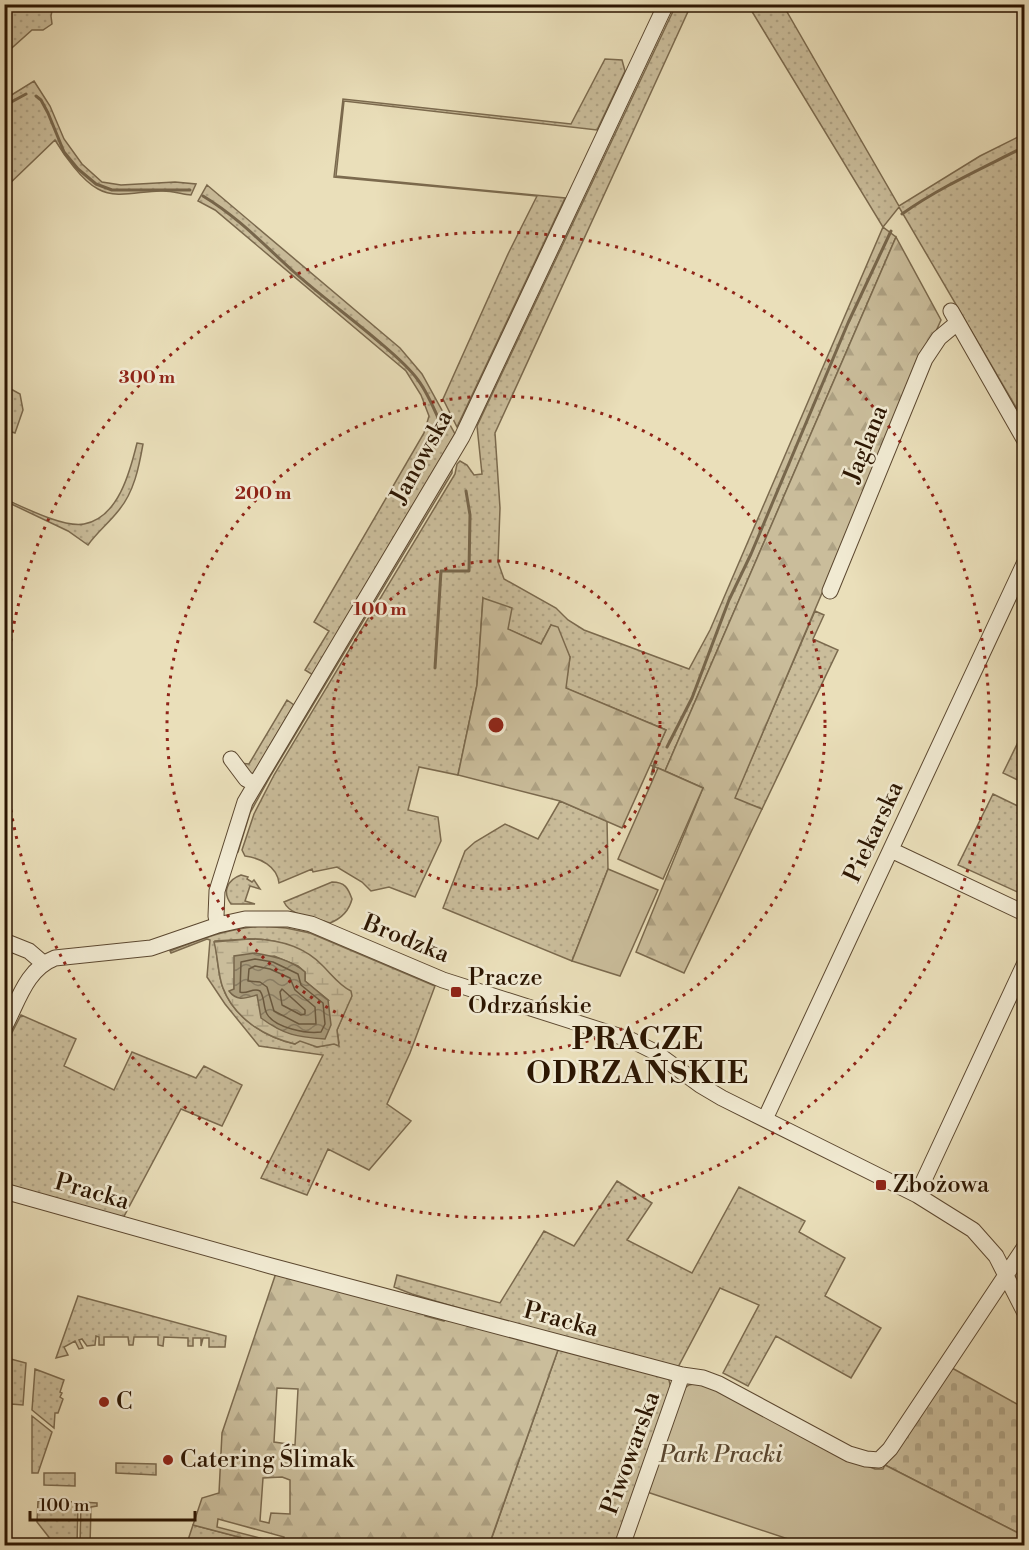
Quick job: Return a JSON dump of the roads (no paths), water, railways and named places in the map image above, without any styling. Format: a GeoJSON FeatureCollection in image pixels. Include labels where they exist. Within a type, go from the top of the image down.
{"type":"FeatureCollection","features":[{"type":"Feature","properties":{"kind":"street","name":"Janowska"},"geometry":{"type":"LineString","coordinates":[[218,925],[217,891],[245,802],[462,437],[666,4]]}},
{"type":"Feature","properties":{"kind":"street","name":"Jaglana"},"geometry":{"type":"LineString","coordinates":[[830,591],[925,359],[954,317],[1024,439]]}},
{"type":"Feature","properties":{"kind":"street","name":"Piekarska"},"geometry":{"type":"LineString","coordinates":[[765,1119],[1024,564]]}},
{"type":"Feature","properties":{"kind":"street"},"geometry":{"type":"LineString","coordinates":[[231,759],[246,779],[255,784]]}},
{"type":"Feature","properties":{"kind":"street"},"geometry":{"type":"LineString","coordinates":[[891,849],[1024,913]]}},
{"type":"Feature","properties":{"kind":"street","name":"Brodzka"},"geometry":{"type":"LineString","coordinates":[[43,963],[55,958],[151,948],[218,925],[244,919],[268,918],[310,924],[443,980],[631,1040],[655,1052],[715,1094],[917,1195],[973,1230],[991,1248],[1024,1311]]}},
{"type":"Feature","properties":{"kind":"street"},"geometry":{"type":"LineString","coordinates":[[4,941],[29,951],[43,963],[35,970],[27,983],[4,1028]]}},
{"type":"Feature","properties":{"kind":"street"},"geometry":{"type":"LineString","coordinates":[[917,1195],[1024,965]]}},
{"type":"Feature","properties":{"kind":"street","name":"Pracka"},"geometry":{"type":"LineString","coordinates":[[4,1191],[271,1266],[682,1375],[703,1378],[719,1384],[849,1454],[879,1460],[890,1449],[1006,1276]]}},
{"type":"Feature","properties":{"kind":"street"},"geometry":{"type":"LineString","coordinates":[[1006,1276],[1024,1248]]}},
{"type":"Feature","properties":{"kind":"street","name":"Piwowarska"},"geometry":{"type":"LineString","coordinates":[[622,1545],[682,1375]]}},
{"type":"Feature","properties":{"kind":"water"},"geometry":{"type":"Polygon","coordinates":[[[255,953],[294,964],[305,972],[305,981],[328,1000],[331,1025],[325,1039],[284,1032],[261,1018],[257,995],[238,998],[229,991],[234,989],[234,956],[255,953]]]}},
{"type":"Feature","properties":{"kind":"waterway"},"geometry":{"type":"LineString","coordinates":[[4,106],[26,94]]}},
{"type":"Feature","properties":{"kind":"waterway"},"geometry":{"type":"LineString","coordinates":[[36,96],[48,113],[64,152],[78,169],[96,184],[112,190],[190,190]]}},
{"type":"Feature","properties":{"kind":"waterway"},"geometry":{"type":"LineString","coordinates":[[902,214],[946,186],[1024,147]]}},
{"type":"Feature","properties":{"kind":"waterway"},"geometry":{"type":"LineString","coordinates":[[203,196],[239,222],[304,281],[399,359],[421,385],[439,420]]}},
{"type":"Feature","properties":{"kind":"waterway"},"geometry":{"type":"LineString","coordinates":[[667,747],[692,698],[729,600],[751,554],[848,323],[891,231]]}},
{"type":"Feature","properties":{"kind":"waterway"},"geometry":{"type":"LineString","coordinates":[[435,668],[441,571],[469,571],[470,515],[466,491]]}},
{"type":"Feature","properties":{"kind":"waterway"},"geometry":{"type":"LineString","coordinates":[[652,774],[655,762]]}},
{"type":"Feature","properties":{"kind":"place","name":"Pracze Odrzańskie"},"geometry":{"type":"Point","coordinates":[456,992]}},
{"type":"Feature","properties":{"kind":"place","name":"Zbożowa"},"geometry":{"type":"Point","coordinates":[881,1185]}},
{"type":"Feature","properties":{"kind":"place","name":"C"},"geometry":{"type":"Point","coordinates":[104,1402]}},
{"type":"Feature","properties":{"kind":"place","name":"Catering Ślimak"},"geometry":{"type":"Point","coordinates":[168,1460]}},
{"type":"Feature","properties":{"kind":"district","name":"PRACZE ODRZAŃSKIE"},"geometry":{"type":"Point","coordinates":[638,1057]}},
{"type":"Feature","properties":{"kind":"park label","name":"Park Pracki"},"geometry":{"type":"Point","coordinates":[721,1455]}}]}
